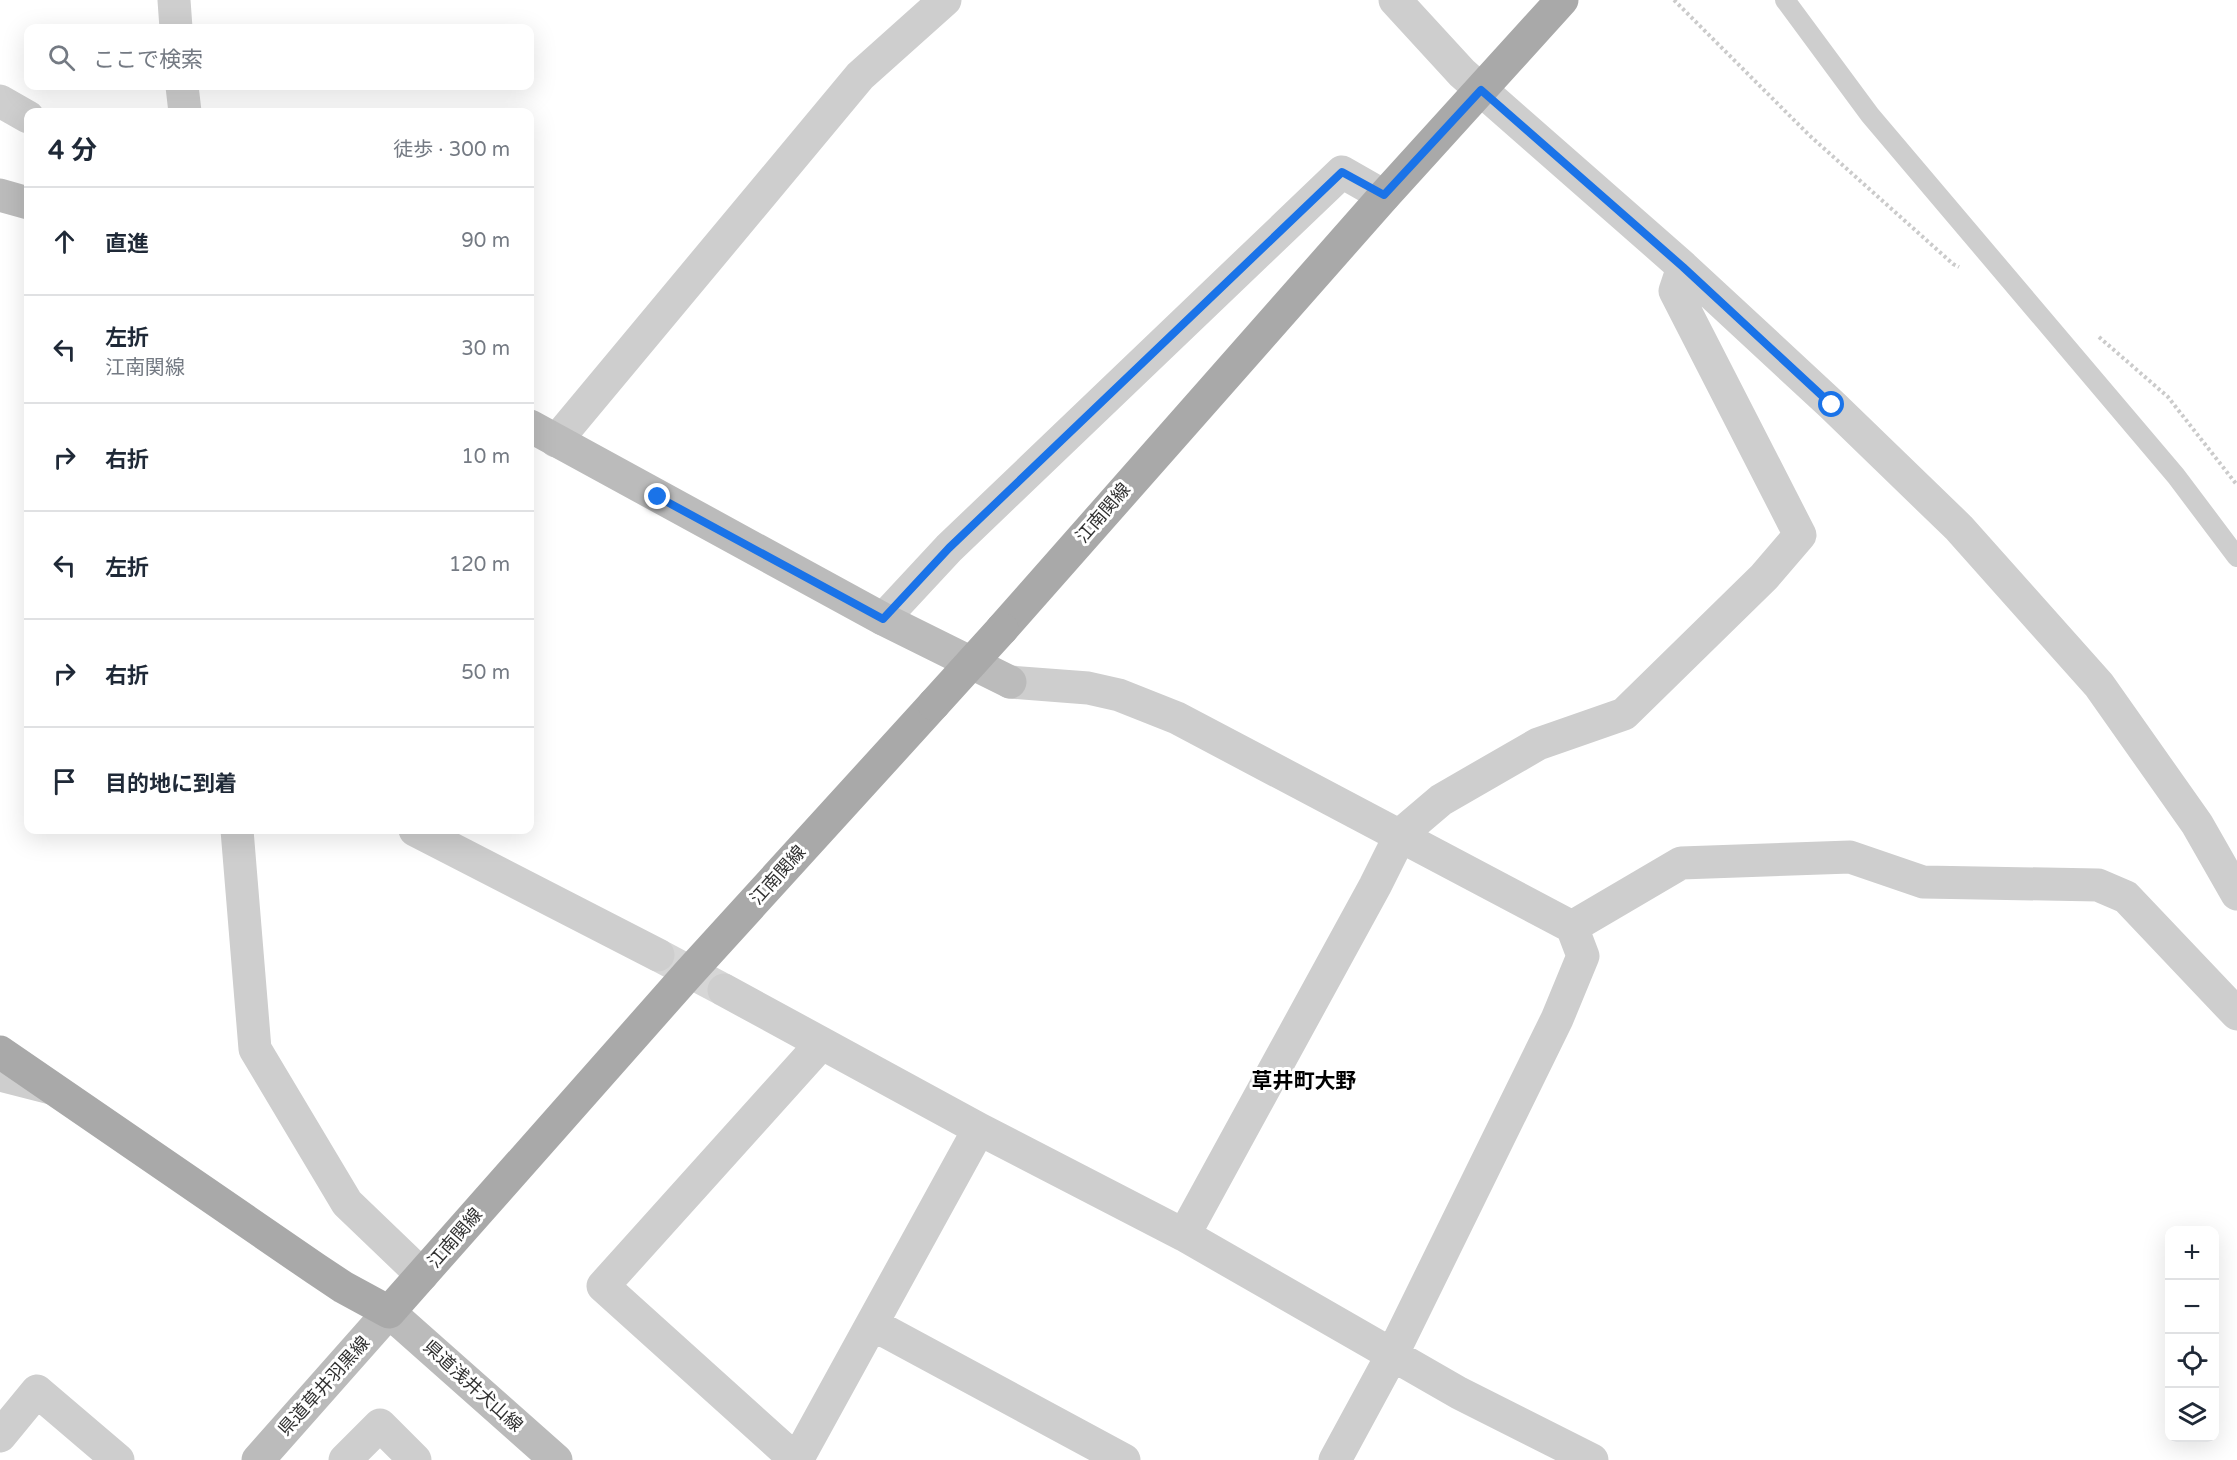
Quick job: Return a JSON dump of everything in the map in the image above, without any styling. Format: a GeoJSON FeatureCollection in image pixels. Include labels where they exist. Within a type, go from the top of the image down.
{"type":"FeatureCollection","features":[{"type":"Feature","properties":{"kind":"main road","name":"江南関線"},"geometry":{"type":"LineString","coordinates":[[389,1312],[689,973],[1002,628],[1384,195],[1562,0]]}},
{"type":"Feature","properties":{"kind":"main road"},"geometry":{"type":"LineString","coordinates":[[0,1052],[316,1269],[343,1287],[389,1312]]}},
{"type":"Feature","properties":{"kind":"street"},"geometry":{"type":"LineString","coordinates":[[174,0],[176,24]]}},
{"type":"Feature","properties":{"kind":"street"},"geometry":{"type":"LineString","coordinates":[[945,0],[860,76],[543,434],[883,619],[1010,682],[1088,688],[1119,695],[1168,714],[1401,834],[1572,927],[1583,956],[1557,1019],[1392,1355],[1335,1460]]}},
{"type":"Feature","properties":{"kind":"street"},"geometry":{"type":"LineString","coordinates":[[1395,0],[1454,66],[1683,267],[1832,405],[1959,528],[2099,684],[2197,824],[2237,894]]}},
{"type":"Feature","properties":{"kind":"street"},"geometry":{"type":"LineString","coordinates":[[182,90],[185,108]]}},
{"type":"Feature","properties":{"kind":"street"},"geometry":{"type":"LineString","coordinates":[[0,101],[24,115]]}},
{"type":"Feature","properties":{"kind":"street"},"geometry":{"type":"LineString","coordinates":[[883,619],[949,548],[1342,172],[1384,195]]}},
{"type":"Feature","properties":{"kind":"street"},"geometry":{"type":"LineString","coordinates":[[0,195],[24,202]]}},
{"type":"Feature","properties":{"kind":"street"},"geometry":{"type":"LineString","coordinates":[[1184,1235],[1375,886],[1401,834],[1441,800],[1538,744],[1624,714],[1764,577],[1800,535],[1675,291],[1683,267]]}},
{"type":"Feature","properties":{"kind":"street"},"geometry":{"type":"LineString","coordinates":[[237,834],[255,1049],[347,1203],[422,1275]]}},
{"type":"Feature","properties":{"kind":"street"},"geometry":{"type":"LineString","coordinates":[[424,834],[658,955]]}},
{"type":"Feature","properties":{"kind":"street"},"geometry":{"type":"LineString","coordinates":[[1572,927],[1681,864],[1850,857],[1923,882],[2098,885],[2126,897],[2237,1014]]}},
{"type":"Feature","properties":{"kind":"street"},"geometry":{"type":"LineString","coordinates":[[724,990],[979,1129],[1184,1235],[1459,1393],[1592,1460]]}},
{"type":"Feature","properties":{"kind":"street"},"geometry":{"type":"LineString","coordinates":[[821,1044],[603,1286],[796,1460],[979,1129]]}},
{"type":"Feature","properties":{"kind":"street"},"geometry":{"type":"LineString","coordinates":[[0,1075],[52,1088]]}},
{"type":"Feature","properties":{"kind":"street","name":"県道草井羽黒線"},"geometry":{"type":"LineString","coordinates":[[258,1460],[389,1312]]}},
{"type":"Feature","properties":{"kind":"street","name":"県道浅井犬山線"},"geometry":{"type":"LineString","coordinates":[[389,1312],[556,1460]]}},
{"type":"Feature","properties":{"kind":"street"},"geometry":{"type":"LineString","coordinates":[[872,1324],[1124,1460]]}},
{"type":"Feature","properties":{"kind":"street"},"geometry":{"type":"LineString","coordinates":[[0,1436],[37,1391],[118,1460]]}},
{"type":"Feature","properties":{"kind":"street"},"geometry":{"type":"LineString","coordinates":[[345,1460],[380,1425],[415,1460]]}},
{"type":"Feature","properties":{"kind":"lane"},"geometry":{"type":"LineString","coordinates":[[1785,0],[1870,115],[2176,476],[2237,557]]}},
{"type":"Feature","properties":{"kind":"tunnel"},"geometry":{"type":"LineString","coordinates":[[658,955],[724,990]]}},
{"type":"Feature","properties":{"kind":"district","name":"草井町大野"},"geometry":{"type":"Point","coordinates":[1304,1081]}},
{"type":"Feature","properties":{"kind":"route"},"geometry":{"type":"LineString","coordinates":[[658,497],[883,619],[949,548],[1342,172],[1384,195],[1481,90],[1683,267],[1832,405]]}}]}
